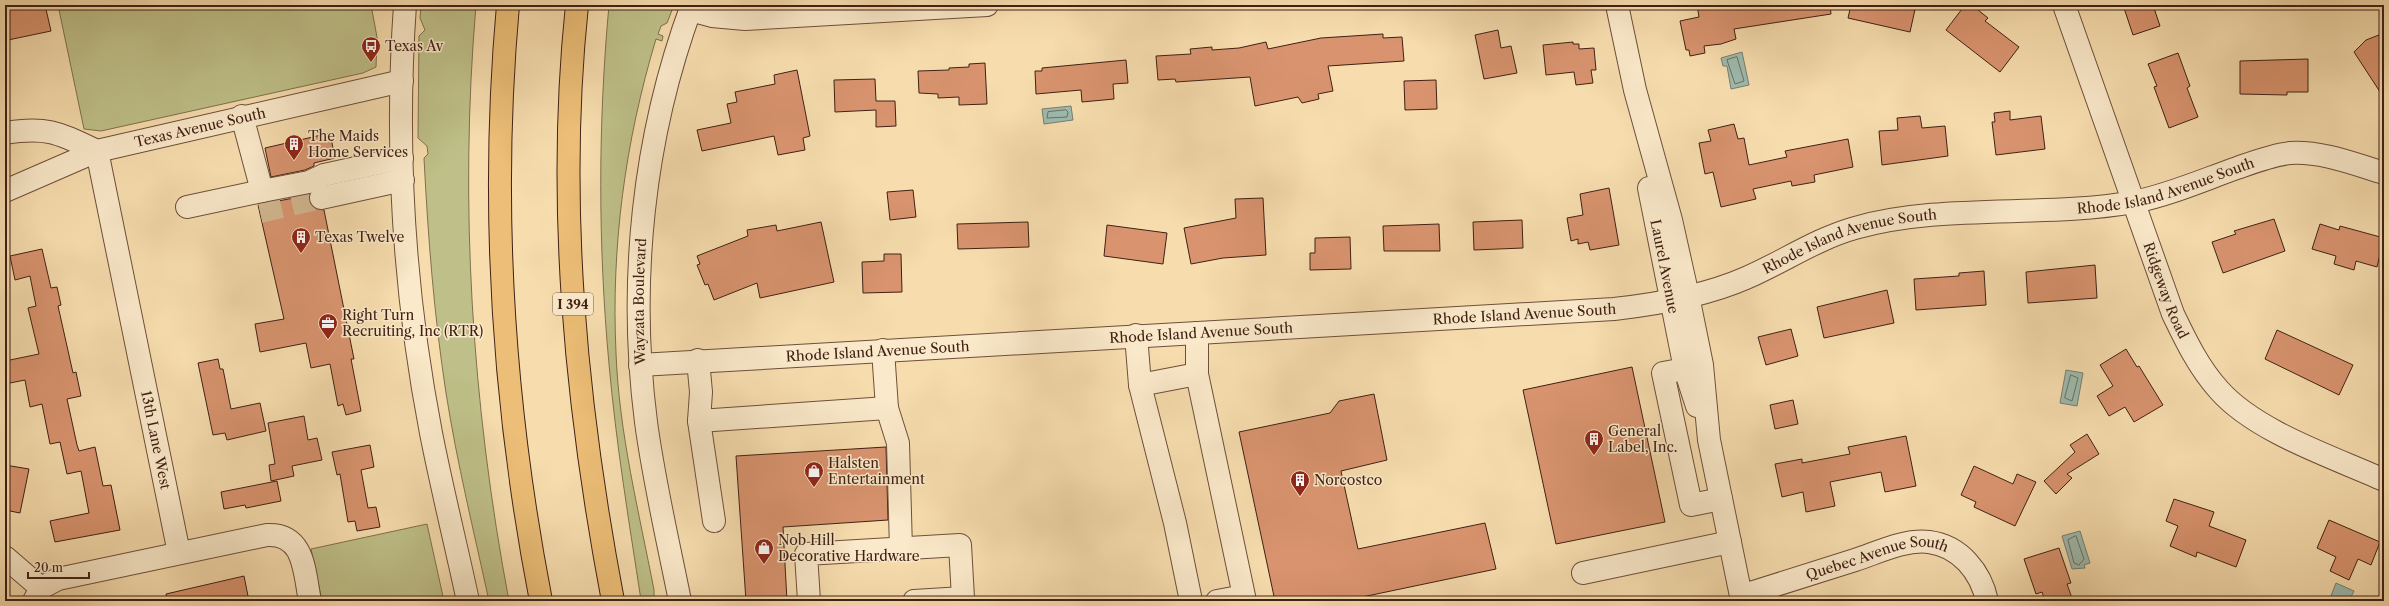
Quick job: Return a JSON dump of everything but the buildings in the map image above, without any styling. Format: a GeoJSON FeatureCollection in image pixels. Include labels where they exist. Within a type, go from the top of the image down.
{"type":"FeatureCollection","features":[{"type":"Feature","properties":{"kind":"highway"},"geometry":{"type":"LineString","coordinates":[[508,5],[501,132],[502,280],[509,374],[520,476],[541,601]]}},
{"type":"Feature","properties":{"kind":"highway","name":"I 394"},"geometry":{"type":"LineString","coordinates":[[577,5],[570,132],[570,241],[574,313],[583,414],[597,517],[613,601]]}},
{"type":"Feature","properties":{"kind":"street"},"geometry":{"type":"LineString","coordinates":[[405,5],[402,81],[402,158],[410,272],[425,397],[468,601]]}},
{"type":"Feature","properties":{"kind":"street"},"geometry":{"type":"LineString","coordinates":[[691,8],[712,16],[744,20],[987,5]]}},
{"type":"Feature","properties":{"kind":"street","name":"Laurel Avenue"},"geometry":{"type":"LineString","coordinates":[[1617,5],[1635,90],[1671,220],[1680,298],[1685,369],[1709,440]]}},
{"type":"Feature","properties":{"kind":"street","name":"Ridgeway Road"},"geometry":{"type":"LineString","coordinates":[[2064,5],[2176,320],[2194,356],[2219,390],[2235,405],[2274,430],[2384,480]]}},
{"type":"Feature","properties":{"kind":"street","name":"Wayzata Boulevard"},"geometry":{"type":"LineString","coordinates":[[680,601],[651,456],[640,365],[639,262],[648,179],[662,105],[691,8]]}},
{"type":"Feature","properties":{"kind":"street","name":"Texas Avenue South"},"geometry":{"type":"LineString","coordinates":[[5,192],[97,151],[242,116],[402,81]]}},
{"type":"Feature","properties":{"kind":"street"},"geometry":{"type":"LineString","coordinates":[[242,116],[262,191]]}},
{"type":"Feature","properties":{"kind":"street"},"geometry":{"type":"LineString","coordinates":[[5,133],[41,129],[58,132],[97,151]]}},
{"type":"Feature","properties":{"kind":"street","name":"13th Lane West"},"geometry":{"type":"LineString","coordinates":[[97,151],[180,553]]}},
{"type":"Feature","properties":{"kind":"street","name":"Rhode Island Avenue South"},"geometry":{"type":"LineString","coordinates":[[640,365],[698,360],[1614,309],[1680,298],[1745,279],[1824,239],[1874,223],[1916,217],[2086,207],[2134,202],[2262,160],[2290,153],[2317,155],[2384,173]]}},
{"type":"Feature","properties":{"kind":"street"},"geometry":{"type":"LineString","coordinates":[[187,207],[309,182],[324,175],[402,158]]}},
{"type":"Feature","properties":{"kind":"street"},"geometry":{"type":"LineString","coordinates":[[321,198],[403,180]]}},
{"type":"Feature","properties":{"kind":"street","name":"Laurel Avenue"},"geometry":{"type":"LineString","coordinates":[[1680,298],[1702,365],[1709,440],[1741,599]]}},
{"type":"Feature","properties":{"kind":"street"},"geometry":{"type":"LineString","coordinates":[[1197,332],[1196,374],[1244,596],[1217,601]]}},
{"type":"Feature","properties":{"kind":"street"},"geometry":{"type":"LineString","coordinates":[[1136,335],[1140,385],[1175,523],[1190,601]]}},
{"type":"Feature","properties":{"kind":"street"},"geometry":{"type":"LineString","coordinates":[[883,350],[887,408],[898,443],[901,549]]}},
{"type":"Feature","properties":{"kind":"street"},"geometry":{"type":"LineString","coordinates":[[698,360],[701,392],[699,421],[714,521]]}},
{"type":"Feature","properties":{"kind":"street"},"geometry":{"type":"LineString","coordinates":[[1685,369],[1663,373],[1691,505],[1721,499]]}},
{"type":"Feature","properties":{"kind":"street"},"geometry":{"type":"LineString","coordinates":[[1140,385],[1196,374]]}},
{"type":"Feature","properties":{"kind":"street"},"geometry":{"type":"LineString","coordinates":[[699,421],[887,408]]}},
{"type":"Feature","properties":{"kind":"street"},"geometry":{"type":"LineString","coordinates":[[5,557],[38,594],[58,579],[267,535],[280,534],[290,539],[297,547],[302,561],[310,601]]}},
{"type":"Feature","properties":{"kind":"street"},"geometry":{"type":"LineString","coordinates":[[1583,573],[1730,542]]}},
{"type":"Feature","properties":{"kind":"street","name":"Quebec Avenue South"},"geometry":{"type":"LineString","coordinates":[[1741,599],[1897,546],[1928,542],[1948,548],[1964,558],[1977,574],[1987,601]]}},
{"type":"Feature","properties":{"kind":"street"},"geometry":{"type":"LineString","coordinates":[[809,601],[806,554],[960,545],[963,598],[914,601]]}},
{"type":"Feature","properties":{"kind":"green space"},"geometry":{"type":"Polygon","coordinates":[[[58,5],[371,5],[377,37],[376,67],[363,73],[101,131],[84,129],[58,5]]]}},
{"type":"Feature","properties":{"kind":"green space"},"geometry":{"type":"Polygon","coordinates":[[[421,5],[476,5],[471,80],[469,155],[469,229],[472,304],[486,453],[496,527],[509,601],[489,601],[460,471],[446,393],[438,334],[430,247],[424,158],[428,154],[427,146],[418,138],[419,36],[425,30],[420,18],[421,5]]]}},
{"type":"Feature","properties":{"kind":"green space"},"geometry":{"type":"Polygon","coordinates":[[[609,5],[674,5],[667,23],[661,26],[658,34],[663,36],[662,41],[656,39],[636,117],[622,195],[616,274],[616,353],[621,413],[630,472],[654,590],[654,601],[641,600],[615,423],[605,319],[601,229],[601,140],[605,50],[609,5]]]}},
{"type":"Feature","properties":{"kind":"green space"},"geometry":{"type":"Polygon","coordinates":[[[427,524],[444,601],[322,601],[311,549],[427,524]]]}},
{"type":"Feature","properties":{"kind":"water"},"geometry":{"type":"Polygon","coordinates":[[[1742,52],[1749,85],[1731,89],[1727,66],[1723,66],[1721,58],[1742,52]]]}},
{"type":"Feature","properties":{"kind":"water"},"geometry":{"type":"Polygon","coordinates":[[[1071,106],[1073,120],[1044,124],[1042,109],[1071,106]]]}},
{"type":"Feature","properties":{"kind":"water"},"geometry":{"type":"Polygon","coordinates":[[[2066,370],[2083,373],[2077,406],[2060,403],[2066,370]]]}},
{"type":"Feature","properties":{"kind":"water"},"geometry":{"type":"Polygon","coordinates":[[[2080,531],[2090,563],[2084,565],[2085,568],[2072,569],[2062,536],[2080,531]]]}},
{"type":"Feature","properties":{"kind":"water"},"geometry":{"type":"Polygon","coordinates":[[[2336,583],[2354,591],[2349,601],[2329,601],[2336,583]]]}},
{"type":"Feature","properties":{"kind":"tunnel"},"geometry":{"type":"LineString","coordinates":[[260,212],[321,198]]}},
{"type":"Feature","properties":{"kind":"place","name":"Texas Av"},"geometry":{"type":"Point","coordinates":[371,63]}},
{"type":"Feature","properties":{"kind":"place","name":"The Maids Home Services"},"geometry":{"type":"Point","coordinates":[294,161]}},
{"type":"Feature","properties":{"kind":"place","name":"Texas Twelve"},"geometry":{"type":"Point","coordinates":[301,254]}},
{"type":"Feature","properties":{"kind":"place","name":"Right Turn Recruiting, Inc (RTR)"},"geometry":{"type":"Point","coordinates":[328,340]}},
{"type":"Feature","properties":{"kind":"place","name":"General Label, Inc."},"geometry":{"type":"Point","coordinates":[1594,456]}},
{"type":"Feature","properties":{"kind":"place","name":"Halsten Entertainment"},"geometry":{"type":"Point","coordinates":[814,488]}},
{"type":"Feature","properties":{"kind":"place","name":"Norcostco"},"geometry":{"type":"Point","coordinates":[1300,497]}},
{"type":"Feature","properties":{"kind":"place","name":"Nob Hill Decorative Hardware"},"geometry":{"type":"Point","coordinates":[764,565]}}]}
